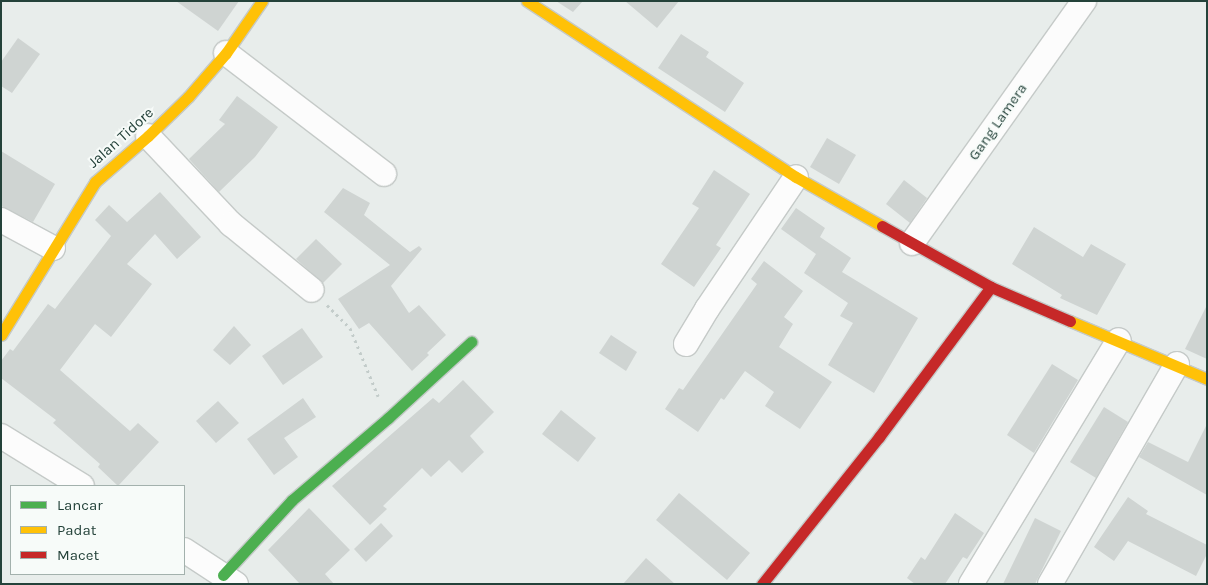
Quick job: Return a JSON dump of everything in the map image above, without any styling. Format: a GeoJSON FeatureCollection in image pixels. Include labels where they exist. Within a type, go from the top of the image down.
{"type":"FeatureCollection","features":[{"type":"Feature","properties":{"kind":"street","name":"Jalan Tidore"},"geometry":{"type":"LineString","coordinates":[[1,335],[94,182],[148,136],[188,97],[226,53],[262,1]]}},
{"type":"Feature","properties":{"kind":"street"},"geometry":{"type":"LineString","coordinates":[[527,1],[796,178],[912,243],[992,287],[1177,364],[1207,379]]}},
{"type":"Feature","properties":{"kind":"street","name":"Gang Lamera"},"geometry":{"type":"LineString","coordinates":[[912,243],[1084,1]]}},
{"type":"Feature","properties":{"kind":"street"},"geometry":{"type":"LineString","coordinates":[[226,53],[384,174]]}},
{"type":"Feature","properties":{"kind":"street"},"geometry":{"type":"LineString","coordinates":[[148,136],[231,224],[312,290]]}},
{"type":"Feature","properties":{"kind":"street"},"geometry":{"type":"LineString","coordinates":[[686,344],[706,309],[796,178]]}},
{"type":"Feature","properties":{"kind":"street"},"geometry":{"type":"LineString","coordinates":[[1,220],[53,248]]}},
{"type":"Feature","properties":{"kind":"street"},"geometry":{"type":"LineString","coordinates":[[762,584],[880,437],[992,287]]}},
{"type":"Feature","properties":{"kind":"street"},"geometry":{"type":"LineString","coordinates":[[971,584],[1119,340]]}},
{"type":"Feature","properties":{"kind":"street"},"geometry":{"type":"LineString","coordinates":[[185,551],[230,579],[292,500],[388,418],[471,342]]}},
{"type":"Feature","properties":{"kind":"street"},"geometry":{"type":"LineString","coordinates":[[1050,584],[1177,364]]}},
{"type":"Feature","properties":{"kind":"street"},"geometry":{"type":"LineString","coordinates":[[1,436],[80,485]]}},
{"type":"Feature","properties":{"kind":"path"},"geometry":{"type":"LineString","coordinates":[[312,290],[350,328],[388,418]]}},
{"type":"Feature","properties":{"kind":"building"},"geometry":{"type":"Polygon","coordinates":[[[176,1],[239,1],[218,31],[176,1]]]}},
{"type":"Feature","properties":{"kind":"building"},"geometry":{"type":"Polygon","coordinates":[[[556,1],[583,1],[573,12],[556,1]]]}},
{"type":"Feature","properties":{"kind":"building"},"geometry":{"type":"Polygon","coordinates":[[[625,1],[679,1],[657,28],[625,1]]]}},
{"type":"Feature","properties":{"kind":"building"},"geometry":{"type":"Polygon","coordinates":[[[681,34],[709,52],[706,57],[744,83],[725,112],[658,68],[681,34]]]}},
{"type":"Feature","properties":{"kind":"building"},"geometry":{"type":"Polygon","coordinates":[[[18,38],[40,54],[12,93],[1,86],[1,62],[18,38]]]}},
{"type":"Feature","properties":{"kind":"building"},"geometry":{"type":"Polygon","coordinates":[[[237,96],[278,127],[255,157],[219,192],[189,159],[225,124],[219,120],[237,96]]]}},
{"type":"Feature","properties":{"kind":"building"},"geometry":{"type":"Polygon","coordinates":[[[827,138],[856,155],[839,184],[810,167],[827,138]]]}},
{"type":"Feature","properties":{"kind":"building"},"geometry":{"type":"Polygon","coordinates":[[[1,151],[55,184],[33,222],[1,206],[1,151]]]}},
{"type":"Feature","properties":{"kind":"building"},"geometry":{"type":"Polygon","coordinates":[[[714,170],[750,194],[716,245],[721,248],[694,287],[661,264],[699,208],[692,204],[714,170]]]}},
{"type":"Feature","properties":{"kind":"building"},"geometry":{"type":"Polygon","coordinates":[[[904,180],[927,198],[910,223],[886,204],[904,180]]]}},
{"type":"Feature","properties":{"kind":"building"},"geometry":{"type":"Polygon","coordinates":[[[343,188],[370,203],[364,215],[410,252],[419,246],[422,249],[391,286],[409,313],[419,305],[446,335],[412,371],[369,323],[359,329],[338,299],[390,265],[324,212],[343,188]]]}},
{"type":"Feature","properties":{"kind":"building"},"geometry":{"type":"Polygon","coordinates":[[[160,192],[201,237],[177,259],[155,234],[127,264],[152,284],[111,337],[95,324],[60,370],[130,431],[138,423],[159,442],[117,485],[98,467],[100,464],[53,423],[56,420],[1,378],[1,361],[10,349],[13,351],[48,304],[55,309],[111,236],[95,220],[109,205],[127,222],[160,192]]]}},
{"type":"Feature","properties":{"kind":"building"},"geometry":{"type":"Polygon","coordinates":[[[796,208],[825,228],[820,237],[851,258],[842,272],[918,318],[874,393],[828,365],[853,323],[840,316],[848,303],[804,273],[816,254],[781,229],[796,208]]]}},
{"type":"Feature","properties":{"kind":"building"},"geometry":{"type":"Polygon","coordinates":[[[1034,227],[1083,257],[1091,244],[1126,264],[1097,315],[1060,298],[1062,295],[1012,264],[1034,227]]]}},
{"type":"Feature","properties":{"kind":"building"},"geometry":{"type":"Polygon","coordinates":[[[316,239],[342,264],[323,283],[296,259],[316,239]]]}},
{"type":"Feature","properties":{"kind":"building"},"geometry":{"type":"Polygon","coordinates":[[[764,261],[803,291],[784,317],[793,324],[779,347],[832,382],[800,429],[765,406],[774,392],[745,371],[724,400],[721,398],[698,432],[665,409],[679,388],[683,390],[757,284],[751,279],[764,261]]]}},
{"type":"Feature","properties":{"kind":"building"},"geometry":{"type":"Polygon","coordinates":[[[1207,305],[1207,359],[1185,349],[1207,305]]]}},
{"type":"Feature","properties":{"kind":"building"},"geometry":{"type":"Polygon","coordinates":[[[234,326],[251,345],[230,365],[213,350],[234,326]]]}},
{"type":"Feature","properties":{"kind":"building"},"geometry":{"type":"Polygon","coordinates":[[[302,328],[323,357],[283,385],[262,356],[302,328]]]}},
{"type":"Feature","properties":{"kind":"building"},"geometry":{"type":"Polygon","coordinates":[[[611,335],[637,352],[626,371],[599,353],[611,335]]]}},
{"type":"Feature","properties":{"kind":"building"},"geometry":{"type":"Polygon","coordinates":[[[1052,364],[1078,380],[1034,453],[1007,435],[1052,364]]]}},
{"type":"Feature","properties":{"kind":"building"},"geometry":{"type":"Polygon","coordinates":[[[463,380],[494,412],[470,436],[484,452],[462,473],[449,460],[431,477],[422,468],[383,506],[387,509],[370,525],[332,486],[433,398],[439,403],[463,380]]]}},
{"type":"Feature","properties":{"kind":"building"},"geometry":{"type":"Polygon","coordinates":[[[303,398],[316,417],[284,438],[298,457],[274,475],[247,439],[303,398]]]}},
{"type":"Feature","properties":{"kind":"building"},"geometry":{"type":"Polygon","coordinates":[[[218,401],[239,423],[216,443],[196,421],[218,401]]]}},
{"type":"Feature","properties":{"kind":"building"},"geometry":{"type":"Polygon","coordinates":[[[1104,407],[1128,422],[1096,478],[1070,462],[1104,407]]]}},
{"type":"Feature","properties":{"kind":"building"},"geometry":{"type":"Polygon","coordinates":[[[561,410],[596,438],[578,462],[542,434],[561,410]]]}},
{"type":"Feature","properties":{"kind":"building"},"geometry":{"type":"Polygon","coordinates":[[[1207,424],[1207,495],[1139,457],[1148,442],[1188,462],[1207,424]]]}},
{"type":"Feature","properties":{"kind":"building"},"geometry":{"type":"Polygon","coordinates":[[[679,493],[750,553],[727,580],[656,520],[679,493]]]}},
{"type":"Feature","properties":{"kind":"building"},"geometry":{"type":"Polygon","coordinates":[[[1128,497],[1148,511],[1146,514],[1207,545],[1207,554],[1196,576],[1128,541],[1114,561],[1094,547],[1128,497]]]}},
{"type":"Feature","properties":{"kind":"building"},"geometry":{"type":"Polygon","coordinates":[[[309,508],[350,550],[325,574],[334,584],[300,584],[268,550],[309,508]]]}},
{"type":"Feature","properties":{"kind":"building"},"geometry":{"type":"Polygon","coordinates":[[[955,513],[984,533],[967,559],[963,557],[945,584],[915,584],[907,578],[921,557],[925,560],[955,513]]]}},
{"type":"Feature","properties":{"kind":"building"},"geometry":{"type":"Polygon","coordinates":[[[1035,518],[1061,531],[1035,584],[1003,584],[1035,518]]]}},
{"type":"Feature","properties":{"kind":"building"},"geometry":{"type":"Polygon","coordinates":[[[381,523],[393,536],[366,562],[354,549],[381,523]]]}},
{"type":"Feature","properties":{"kind":"building"},"geometry":{"type":"Polygon","coordinates":[[[646,558],[675,584],[623,584],[646,558]]]}},
{"type":"Feature","properties":{"kind":"traffic: fast"},"geometry":{"type":"LineString","coordinates":[[223,575],[292,500],[388,418],[471,342]]}},
{"type":"Feature","properties":{"kind":"traffic: slow"},"geometry":{"type":"LineString","coordinates":[[1,335],[95,182],[148,136],[188,97],[226,53],[262,1]]}},
{"type":"Feature","properties":{"kind":"traffic: slow"},"geometry":{"type":"LineString","coordinates":[[527,1],[796,177],[882,226]]}},
{"type":"Feature","properties":{"kind":"traffic: slow"},"geometry":{"type":"LineString","coordinates":[[1070,321],[1207,379]]}},
{"type":"Feature","properties":{"kind":"traffic: jam"},"geometry":{"type":"LineString","coordinates":[[882,226],[991,287],[1070,321]]}},
{"type":"Feature","properties":{"kind":"traffic: jam"},"geometry":{"type":"LineString","coordinates":[[762,584],[879,437],[991,287]]}}]}
